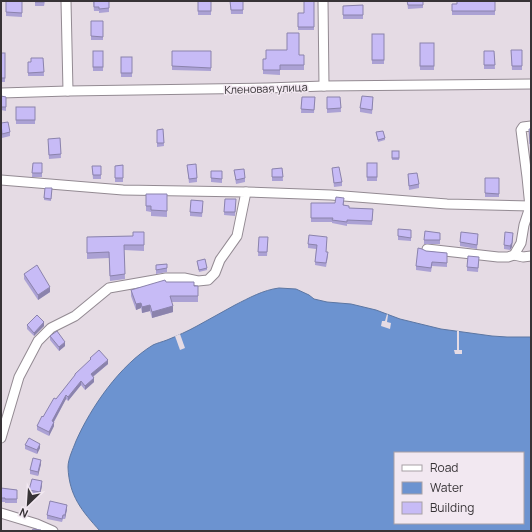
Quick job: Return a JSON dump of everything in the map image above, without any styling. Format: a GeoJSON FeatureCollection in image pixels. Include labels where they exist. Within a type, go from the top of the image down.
{"type":"FeatureCollection","features":[{"type":"Feature","properties":{"kind":"street"},"geometry":{"type":"LineString","coordinates":[[66,1],[68,91]]}},
{"type":"Feature","properties":{"kind":"street"},"geometry":{"type":"LineString","coordinates":[[323,1],[324,86]]}},
{"type":"Feature","properties":{"kind":"street","name":"Кленовая улица"},"geometry":{"type":"LineString","coordinates":[[1,93],[324,86],[531,84]]}},
{"type":"Feature","properties":{"kind":"street"},"geometry":{"type":"LineString","coordinates":[[514,255],[521,243],[524,225],[530,206],[521,130],[523,127],[531,126]]}},
{"type":"Feature","properties":{"kind":"street"},"geometry":{"type":"LineString","coordinates":[[1,180],[123,190],[331,195],[447,204],[530,206]]}},
{"type":"Feature","properties":{"kind":"street"},"geometry":{"type":"LineString","coordinates":[[1,438],[4,419],[19,377],[38,341],[51,328],[75,316],[109,288],[166,278],[184,278],[198,281],[208,280],[215,273],[220,260],[237,236],[246,192]]}},
{"type":"Feature","properties":{"kind":"street"},"geometry":{"type":"LineString","coordinates":[[427,249],[498,257],[508,257],[514,255],[523,257],[531,256]]}},
{"type":"Feature","properties":{"kind":"street"},"geometry":{"type":"LineString","coordinates":[[1,513],[54,531]]}},
{"type":"Feature","properties":{"kind":"water"},"geometry":{"type":"Polygon","coordinates":[[[279,288],[296,289],[314,299],[327,302],[351,304],[376,310],[400,319],[441,329],[492,336],[531,337],[531,531],[100,531],[82,510],[74,495],[68,467],[76,441],[98,401],[118,375],[141,353],[153,345],[186,332],[262,292],[279,288]]]}},
{"type":"Feature","properties":{"kind":"pier"},"geometry":{"type":"Polygon","coordinates":[[[387,314],[387,322],[391,323],[390,329],[381,326],[382,321],[385,321],[387,314]]]}},
{"type":"Feature","properties":{"kind":"pier"},"geometry":{"type":"Polygon","coordinates":[[[457,331],[459,331],[459,350],[462,350],[462,354],[455,354],[454,350],[457,350],[457,331]]]}},
{"type":"Feature","properties":{"kind":"pier"},"geometry":{"type":"Polygon","coordinates":[[[180,334],[185,348],[180,350],[175,336],[180,334]]]}},
{"type":"Feature","properties":{"kind":"building"},"geometry":{"type":"Polygon","coordinates":[[[6,1],[22,1],[22,13],[6,12],[6,1]]]}},
{"type":"Feature","properties":{"kind":"building"},"geometry":{"type":"Polygon","coordinates":[[[94,1],[109,1],[109,8],[99,9],[99,7],[94,7],[94,1]]]}},
{"type":"Feature","properties":{"kind":"building"},"geometry":{"type":"Polygon","coordinates":[[[198,1],[211,1],[211,11],[198,11],[198,1]]]}},
{"type":"Feature","properties":{"kind":"building"},"geometry":{"type":"Polygon","coordinates":[[[230,1],[243,1],[243,10],[231,10],[230,1]]]}},
{"type":"Feature","properties":{"kind":"building"},"geometry":{"type":"Polygon","coordinates":[[[304,1],[314,1],[314,27],[298,27],[298,13],[304,13],[304,1]]]}},
{"type":"Feature","properties":{"kind":"building"},"geometry":{"type":"Polygon","coordinates":[[[407,1],[423,1],[423,5],[408,5],[407,1]]]}},
{"type":"Feature","properties":{"kind":"building"},"geometry":{"type":"Polygon","coordinates":[[[457,1],[495,1],[495,11],[452,11],[452,4],[457,4],[457,1]]]}},
{"type":"Feature","properties":{"kind":"building"},"geometry":{"type":"Polygon","coordinates":[[[363,5],[363,15],[343,15],[343,6],[363,5]]]}},
{"type":"Feature","properties":{"kind":"building"},"geometry":{"type":"Polygon","coordinates":[[[91,21],[103,21],[103,37],[91,36],[91,21]]]}},
{"type":"Feature","properties":{"kind":"building"},"geometry":{"type":"Polygon","coordinates":[[[287,33],[299,33],[299,55],[304,55],[304,65],[280,65],[280,70],[263,70],[263,59],[266,59],[266,50],[287,50],[287,33]]]}},
{"type":"Feature","properties":{"kind":"building"},"geometry":{"type":"Polygon","coordinates":[[[372,34],[384,34],[384,60],[372,60],[372,34]]]}},
{"type":"Feature","properties":{"kind":"building"},"geometry":{"type":"Polygon","coordinates":[[[420,43],[434,43],[434,66],[420,66],[420,43]]]}},
{"type":"Feature","properties":{"kind":"building"},"geometry":{"type":"Polygon","coordinates":[[[511,50],[522,50],[522,66],[512,66],[511,50]]]}},
{"type":"Feature","properties":{"kind":"building"},"geometry":{"type":"Polygon","coordinates":[[[93,51],[103,51],[103,67],[93,67],[93,51]]]}},
{"type":"Feature","properties":{"kind":"building"},"geometry":{"type":"Polygon","coordinates":[[[172,51],[211,51],[211,68],[172,66],[172,51]]]}},
{"type":"Feature","properties":{"kind":"building"},"geometry":{"type":"Polygon","coordinates":[[[484,51],[494,51],[495,65],[484,65],[484,51]]]}},
{"type":"Feature","properties":{"kind":"building"},"geometry":{"type":"Polygon","coordinates":[[[1,53],[5,53],[5,78],[1,78],[1,53]]]}},
{"type":"Feature","properties":{"kind":"building"},"geometry":{"type":"Polygon","coordinates":[[[121,57],[132,57],[132,73],[121,73],[121,57]]]}},
{"type":"Feature","properties":{"kind":"building"},"geometry":{"type":"Polygon","coordinates":[[[31,58],[43,58],[44,72],[28,73],[28,62],[31,62],[31,58]]]}},
{"type":"Feature","properties":{"kind":"building"},"geometry":{"type":"Polygon","coordinates":[[[1,96],[6,97],[6,107],[1,107],[1,96]]]}},
{"type":"Feature","properties":{"kind":"building"},"geometry":{"type":"Polygon","coordinates":[[[362,96],[373,97],[372,110],[360,108],[362,96]]]}},
{"type":"Feature","properties":{"kind":"building"},"geometry":{"type":"Polygon","coordinates":[[[302,97],[315,97],[314,110],[301,109],[302,97]]]}},
{"type":"Feature","properties":{"kind":"building"},"geometry":{"type":"Polygon","coordinates":[[[327,97],[340,97],[341,108],[327,109],[327,97]]]}},
{"type":"Feature","properties":{"kind":"building"},"geometry":{"type":"Polygon","coordinates":[[[16,107],[35,107],[35,120],[16,120],[16,107]]]}},
{"type":"Feature","properties":{"kind":"building"},"geometry":{"type":"Polygon","coordinates":[[[8,122],[10,132],[2,134],[1,123],[8,122]]]}},
{"type":"Feature","properties":{"kind":"building"},"geometry":{"type":"Polygon","coordinates":[[[163,129],[164,143],[157,143],[157,130],[163,129]]]}},
{"type":"Feature","properties":{"kind":"building"},"geometry":{"type":"Polygon","coordinates":[[[529,129],[531,129],[531,144],[530,144],[529,129]]]}},
{"type":"Feature","properties":{"kind":"building"},"geometry":{"type":"Polygon","coordinates":[[[383,131],[385,138],[378,140],[376,132],[383,131]]]}},
{"type":"Feature","properties":{"kind":"building"},"geometry":{"type":"Polygon","coordinates":[[[60,138],[61,154],[49,155],[48,139],[60,138]]]}},
{"type":"Feature","properties":{"kind":"building"},"geometry":{"type":"Polygon","coordinates":[[[392,151],[399,151],[399,158],[392,158],[392,151]]]}},
{"type":"Feature","properties":{"kind":"building"},"geometry":{"type":"Polygon","coordinates":[[[33,163],[42,163],[42,173],[32,173],[33,163]]]}},
{"type":"Feature","properties":{"kind":"building"},"geometry":{"type":"Polygon","coordinates":[[[367,163],[377,163],[377,177],[367,177],[367,163]]]}},
{"type":"Feature","properties":{"kind":"building"},"geometry":{"type":"Polygon","coordinates":[[[196,164],[197,178],[189,179],[187,165],[196,164]]]}},
{"type":"Feature","properties":{"kind":"building"},"geometry":{"type":"Polygon","coordinates":[[[123,165],[123,178],[115,178],[115,166],[123,165]]]}},
{"type":"Feature","properties":{"kind":"building"},"geometry":{"type":"Polygon","coordinates":[[[92,166],[101,166],[101,175],[93,175],[92,166]]]}},
{"type":"Feature","properties":{"kind":"building"},"geometry":{"type":"Polygon","coordinates":[[[339,167],[342,182],[334,183],[332,168],[339,167]]]}},
{"type":"Feature","properties":{"kind":"building"},"geometry":{"type":"Polygon","coordinates":[[[282,168],[283,177],[272,177],[272,169],[282,168]]]}},
{"type":"Feature","properties":{"kind":"building"},"geometry":{"type":"Polygon","coordinates":[[[244,169],[245,178],[236,180],[234,170],[244,169]]]}},
{"type":"Feature","properties":{"kind":"building"},"geometry":{"type":"Polygon","coordinates":[[[211,171],[222,171],[222,179],[211,178],[211,171]]]}},
{"type":"Feature","properties":{"kind":"building"},"geometry":{"type":"Polygon","coordinates":[[[417,173],[419,184],[409,186],[408,174],[417,173]]]}},
{"type":"Feature","properties":{"kind":"building"},"geometry":{"type":"Polygon","coordinates":[[[485,178],[499,178],[499,194],[485,193],[485,178]]]}},
{"type":"Feature","properties":{"kind":"building"},"geometry":{"type":"Polygon","coordinates":[[[45,188],[52,188],[51,199],[44,198],[45,188]]]}},
{"type":"Feature","properties":{"kind":"building"},"geometry":{"type":"Polygon","coordinates":[[[146,194],[167,194],[167,211],[151,210],[151,206],[146,206],[146,194]]]}},
{"type":"Feature","properties":{"kind":"building"},"geometry":{"type":"Polygon","coordinates":[[[336,197],[344,198],[343,205],[349,206],[349,208],[373,209],[372,221],[347,220],[347,222],[332,220],[333,218],[311,218],[311,203],[335,203],[336,197]]]}},
{"type":"Feature","properties":{"kind":"building"},"geometry":{"type":"Polygon","coordinates":[[[225,199],[236,199],[235,212],[224,212],[225,199]]]}},
{"type":"Feature","properties":{"kind":"building"},"geometry":{"type":"Polygon","coordinates":[[[191,200],[203,201],[202,213],[190,212],[191,200]]]}},
{"type":"Feature","properties":{"kind":"building"},"geometry":{"type":"Polygon","coordinates":[[[398,229],[411,230],[411,238],[398,236],[398,229]]]}},
{"type":"Feature","properties":{"kind":"building"},"geometry":{"type":"Polygon","coordinates":[[[425,231],[440,233],[440,240],[424,240],[425,231]]]}},
{"type":"Feature","properties":{"kind":"building"},"geometry":{"type":"Polygon","coordinates":[[[133,232],[144,232],[144,245],[124,245],[125,274],[110,276],[109,252],[87,253],[87,237],[133,236],[133,232]]]}},
{"type":"Feature","properties":{"kind":"building"},"geometry":{"type":"Polygon","coordinates":[[[461,232],[478,234],[477,245],[460,242],[461,232]]]}},
{"type":"Feature","properties":{"kind":"building"},"geometry":{"type":"Polygon","coordinates":[[[505,232],[513,233],[512,243],[510,246],[504,245],[505,232]]]}},
{"type":"Feature","properties":{"kind":"building"},"geometry":{"type":"Polygon","coordinates":[[[309,235],[327,237],[326,252],[328,252],[326,263],[315,262],[317,245],[308,244],[309,235]]]}},
{"type":"Feature","properties":{"kind":"building"},"geometry":{"type":"Polygon","coordinates":[[[259,237],[268,237],[267,252],[258,252],[259,237]]]}},
{"type":"Feature","properties":{"kind":"building"},"geometry":{"type":"Polygon","coordinates":[[[418,248],[426,251],[447,253],[447,263],[432,262],[431,268],[416,266],[418,248]]]}},
{"type":"Feature","properties":{"kind":"building"},"geometry":{"type":"Polygon","coordinates":[[[468,256],[479,257],[478,268],[467,267],[468,256]]]}},
{"type":"Feature","properties":{"kind":"building"},"geometry":{"type":"Polygon","coordinates":[[[205,259],[207,268],[199,270],[197,261],[205,259]]]}},
{"type":"Feature","properties":{"kind":"building"},"geometry":{"type":"Polygon","coordinates":[[[167,264],[167,268],[156,270],[156,265],[167,264]]]}},
{"type":"Feature","properties":{"kind":"building"},"geometry":{"type":"Polygon","coordinates":[[[37,265],[50,287],[38,295],[24,274],[37,265]]]}},
{"type":"Feature","properties":{"kind":"building"},"geometry":{"type":"Polygon","coordinates":[[[165,280],[166,282],[194,282],[194,286],[198,286],[198,296],[170,296],[173,306],[152,312],[150,305],[142,307],[141,303],[136,304],[131,290],[165,280]]]}},
{"type":"Feature","properties":{"kind":"building"},"geometry":{"type":"Polygon","coordinates":[[[37,315],[44,322],[34,333],[27,325],[37,315]]]}},
{"type":"Feature","properties":{"kind":"building"},"geometry":{"type":"Polygon","coordinates":[[[57,331],[65,342],[59,347],[50,336],[57,331]]]}},
{"type":"Feature","properties":{"kind":"building"},"geometry":{"type":"Polygon","coordinates":[[[99,350],[108,360],[91,374],[94,378],[85,386],[81,381],[68,397],[66,395],[52,421],[54,422],[49,432],[37,426],[54,398],[56,399],[75,374],[99,350]]]}},
{"type":"Feature","properties":{"kind":"building"},"geometry":{"type":"Polygon","coordinates":[[[29,438],[40,444],[37,450],[25,445],[29,438]]]}},
{"type":"Feature","properties":{"kind":"building"},"geometry":{"type":"Polygon","coordinates":[[[33,458],[41,460],[38,472],[30,470],[33,458]]]}},
{"type":"Feature","properties":{"kind":"building"},"geometry":{"type":"Polygon","coordinates":[[[32,479],[42,481],[40,492],[29,490],[32,479]]]}},
{"type":"Feature","properties":{"kind":"building"},"geometry":{"type":"Polygon","coordinates":[[[1,488],[17,490],[17,499],[1,498],[1,488]]]}},
{"type":"Feature","properties":{"kind":"building"},"geometry":{"type":"Polygon","coordinates":[[[50,501],[67,505],[65,515],[63,515],[62,519],[47,515],[50,501]]]}},
{"type":"Feature","properties":{"kind":"building"},"geometry":{"type":"Polygon","coordinates":[[[33,529],[41,530],[32,531],[33,529]]]}}]}
